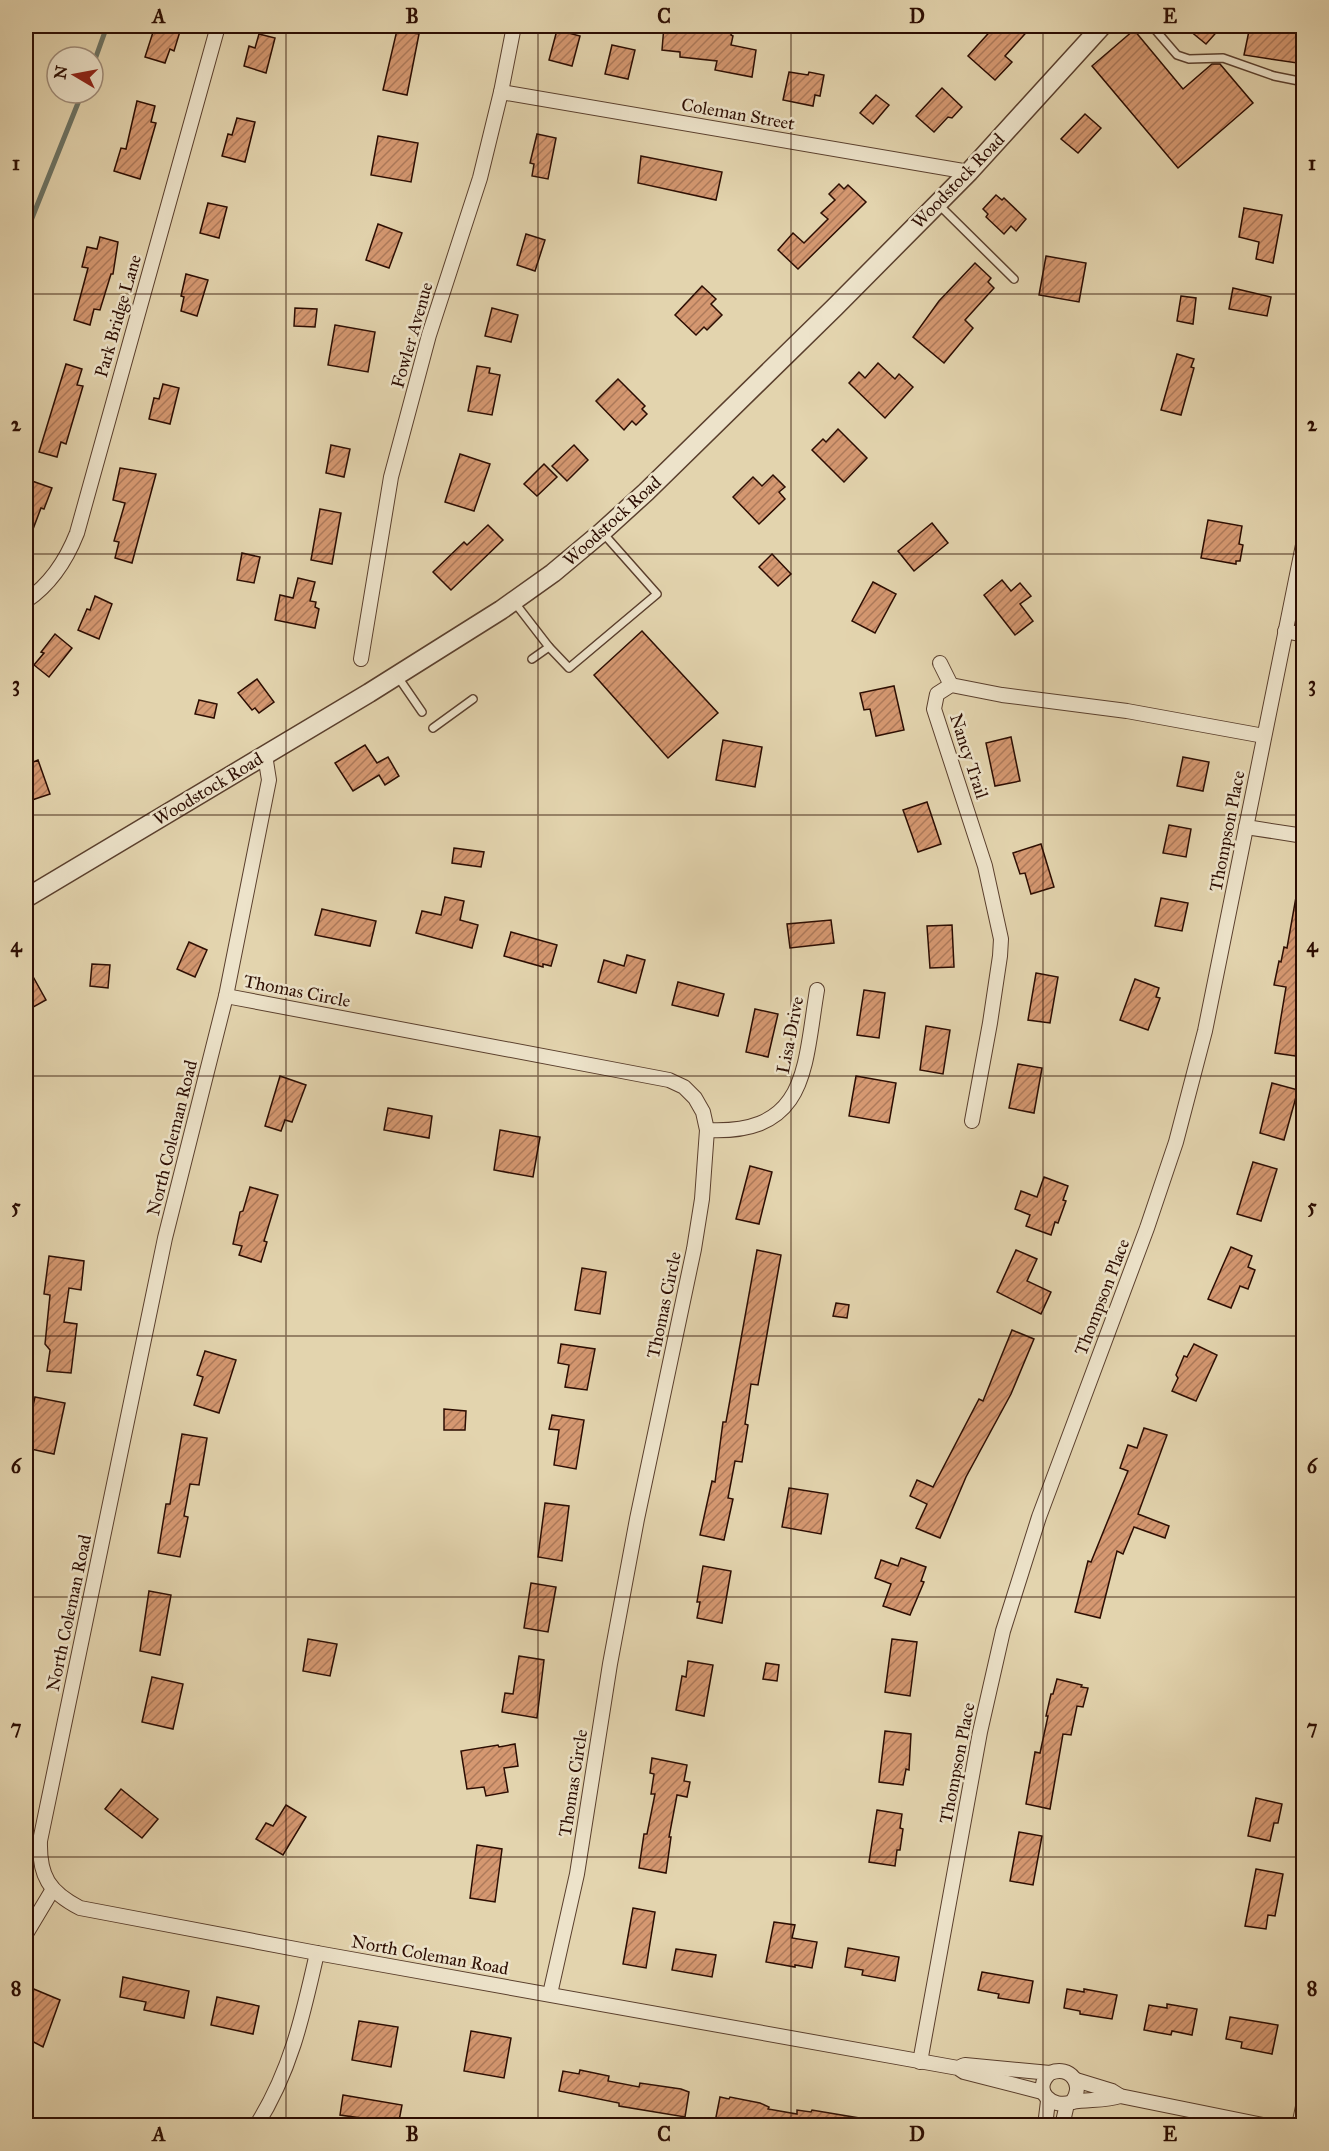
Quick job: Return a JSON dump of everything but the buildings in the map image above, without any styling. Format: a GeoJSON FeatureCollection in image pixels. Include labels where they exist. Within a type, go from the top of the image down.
{"type":"FeatureCollection","features":[{"type":"Feature","properties":{"kind":"street","name":"Park Bridge Lane"},"geometry":{"type":"LineString","coordinates":[[26,601],[39,592],[57,573],[77,533],[218,26]]}},
{"type":"Feature","properties":{"kind":"street","name":"Fowler Avenue"},"geometry":{"type":"LineString","coordinates":[[360,659],[391,477],[429,335],[480,177],[501,92],[514,26]]}},
{"type":"Feature","properties":{"kind":"street","name":"Woodstock Road"},"geometry":{"type":"LineString","coordinates":[[27,894],[397,675],[553,573],[646,492],[794,348],[969,172],[1102,26]]}},
{"type":"Feature","properties":{"kind":"street","name":"Coleman Street"},"geometry":{"type":"LineString","coordinates":[[501,92],[969,172]]}},
{"type":"Feature","properties":{"kind":"street","name":"Thompson Place"},"geometry":{"type":"LineString","coordinates":[[920,2062],[980,1732],[1003,1631],[1039,1516],[1143,1239],[1176,1142],[1205,1030],[1304,540]]}},
{"type":"Feature","properties":{"kind":"street"},"geometry":{"type":"LineString","coordinates":[[1285,631],[1304,635]]}},
{"type":"Feature","properties":{"kind":"street"},"geometry":{"type":"LineString","coordinates":[[940,663],[951,685]]}},
{"type":"Feature","properties":{"kind":"street","name":"Nancy Trail"},"geometry":{"type":"LineString","coordinates":[[972,1121],[990,1023],[1001,939],[986,866],[934,709],[938,694],[951,685],[1002,695],[1127,711],[1264,736]]}},
{"type":"Feature","properties":{"kind":"street","name":"North Coleman Road"},"geometry":{"type":"LineString","coordinates":[[265,755],[269,780],[226,996],[165,1238],[40,1842],[39,1859],[44,1876],[52,1889],[64,1900],[80,1908],[958,2068],[964,2072],[1045,2096]]}},
{"type":"Feature","properties":{"kind":"street"},"geometry":{"type":"LineString","coordinates":[[1246,827],[1304,836]]}},
{"type":"Feature","properties":{"kind":"street","name":"Lisa Drive"},"geometry":{"type":"LineString","coordinates":[[707,1130],[732,1132],[751,1128],[770,1120],[788,1103],[803,1073],[817,990]]}},
{"type":"Feature","properties":{"kind":"street","name":"Thomas Circle"},"geometry":{"type":"LineString","coordinates":[[226,996],[669,1080],[684,1087],[696,1098],[703,1112],[707,1130],[702,1199],[694,1249],[637,1519],[610,1664],[577,1874],[550,1994]]}},
{"type":"Feature","properties":{"kind":"street"},"geometry":{"type":"LineString","coordinates":[[26,1934],[52,1889]]}},
{"type":"Feature","properties":{"kind":"street"},"geometry":{"type":"LineString","coordinates":[[256,2126],[290,2061],[317,1953]]}},
{"type":"Feature","properties":{"kind":"street","name":"North Coleman Road"},"geometry":{"type":"LineString","coordinates":[[958,2068],[965,2065],[1050,2073]]}},
{"type":"Feature","properties":{"kind":"street"},"geometry":{"type":"LineString","coordinates":[[1045,2126],[1046,2078],[1050,2073],[1057,2071],[1065,2072],[1076,2080],[1112,2091],[1120,2096],[1268,2126]]}},
{"type":"Feature","properties":{"kind":"street"},"geometry":{"type":"LineString","coordinates":[[1062,2126],[1070,2103],[1078,2091],[1076,2080]]}},
{"type":"Feature","properties":{"kind":"street"},"geometry":{"type":"LineString","coordinates":[[1045,2096],[1054,2103],[1111,2099],[1120,2096]]}},
{"type":"Feature","properties":{"kind":"street"},"geometry":{"type":"LineString","coordinates":[[1299,2126],[1304,2102]]}},
{"type":"Feature","properties":{"kind":"lane"},"geometry":{"type":"LineString","coordinates":[[1152,26],[1177,55],[1189,59],[1223,58],[1274,76],[1304,82]]}},
{"type":"Feature","properties":{"kind":"lane"},"geometry":{"type":"LineString","coordinates":[[937,204],[1014,279]]}},
{"type":"Feature","properties":{"kind":"lane"},"geometry":{"type":"LineString","coordinates":[[513,601],[549,647],[569,668],[657,594],[602,532]]}},
{"type":"Feature","properties":{"kind":"lane"},"geometry":{"type":"LineString","coordinates":[[532,659],[549,647]]}},
{"type":"Feature","properties":{"kind":"lane"},"geometry":{"type":"LineString","coordinates":[[397,675],[422,712]]}},
{"type":"Feature","properties":{"kind":"lane"},"geometry":{"type":"LineString","coordinates":[[433,728],[473,699]]}},
{"type":"Feature","properties":{"kind":"waterway"},"geometry":{"type":"LineString","coordinates":[[100,45],[107,26]]}},
{"type":"Feature","properties":{"kind":"waterway"},"geometry":{"type":"LineString","coordinates":[[26,233],[77,105]]}}]}
